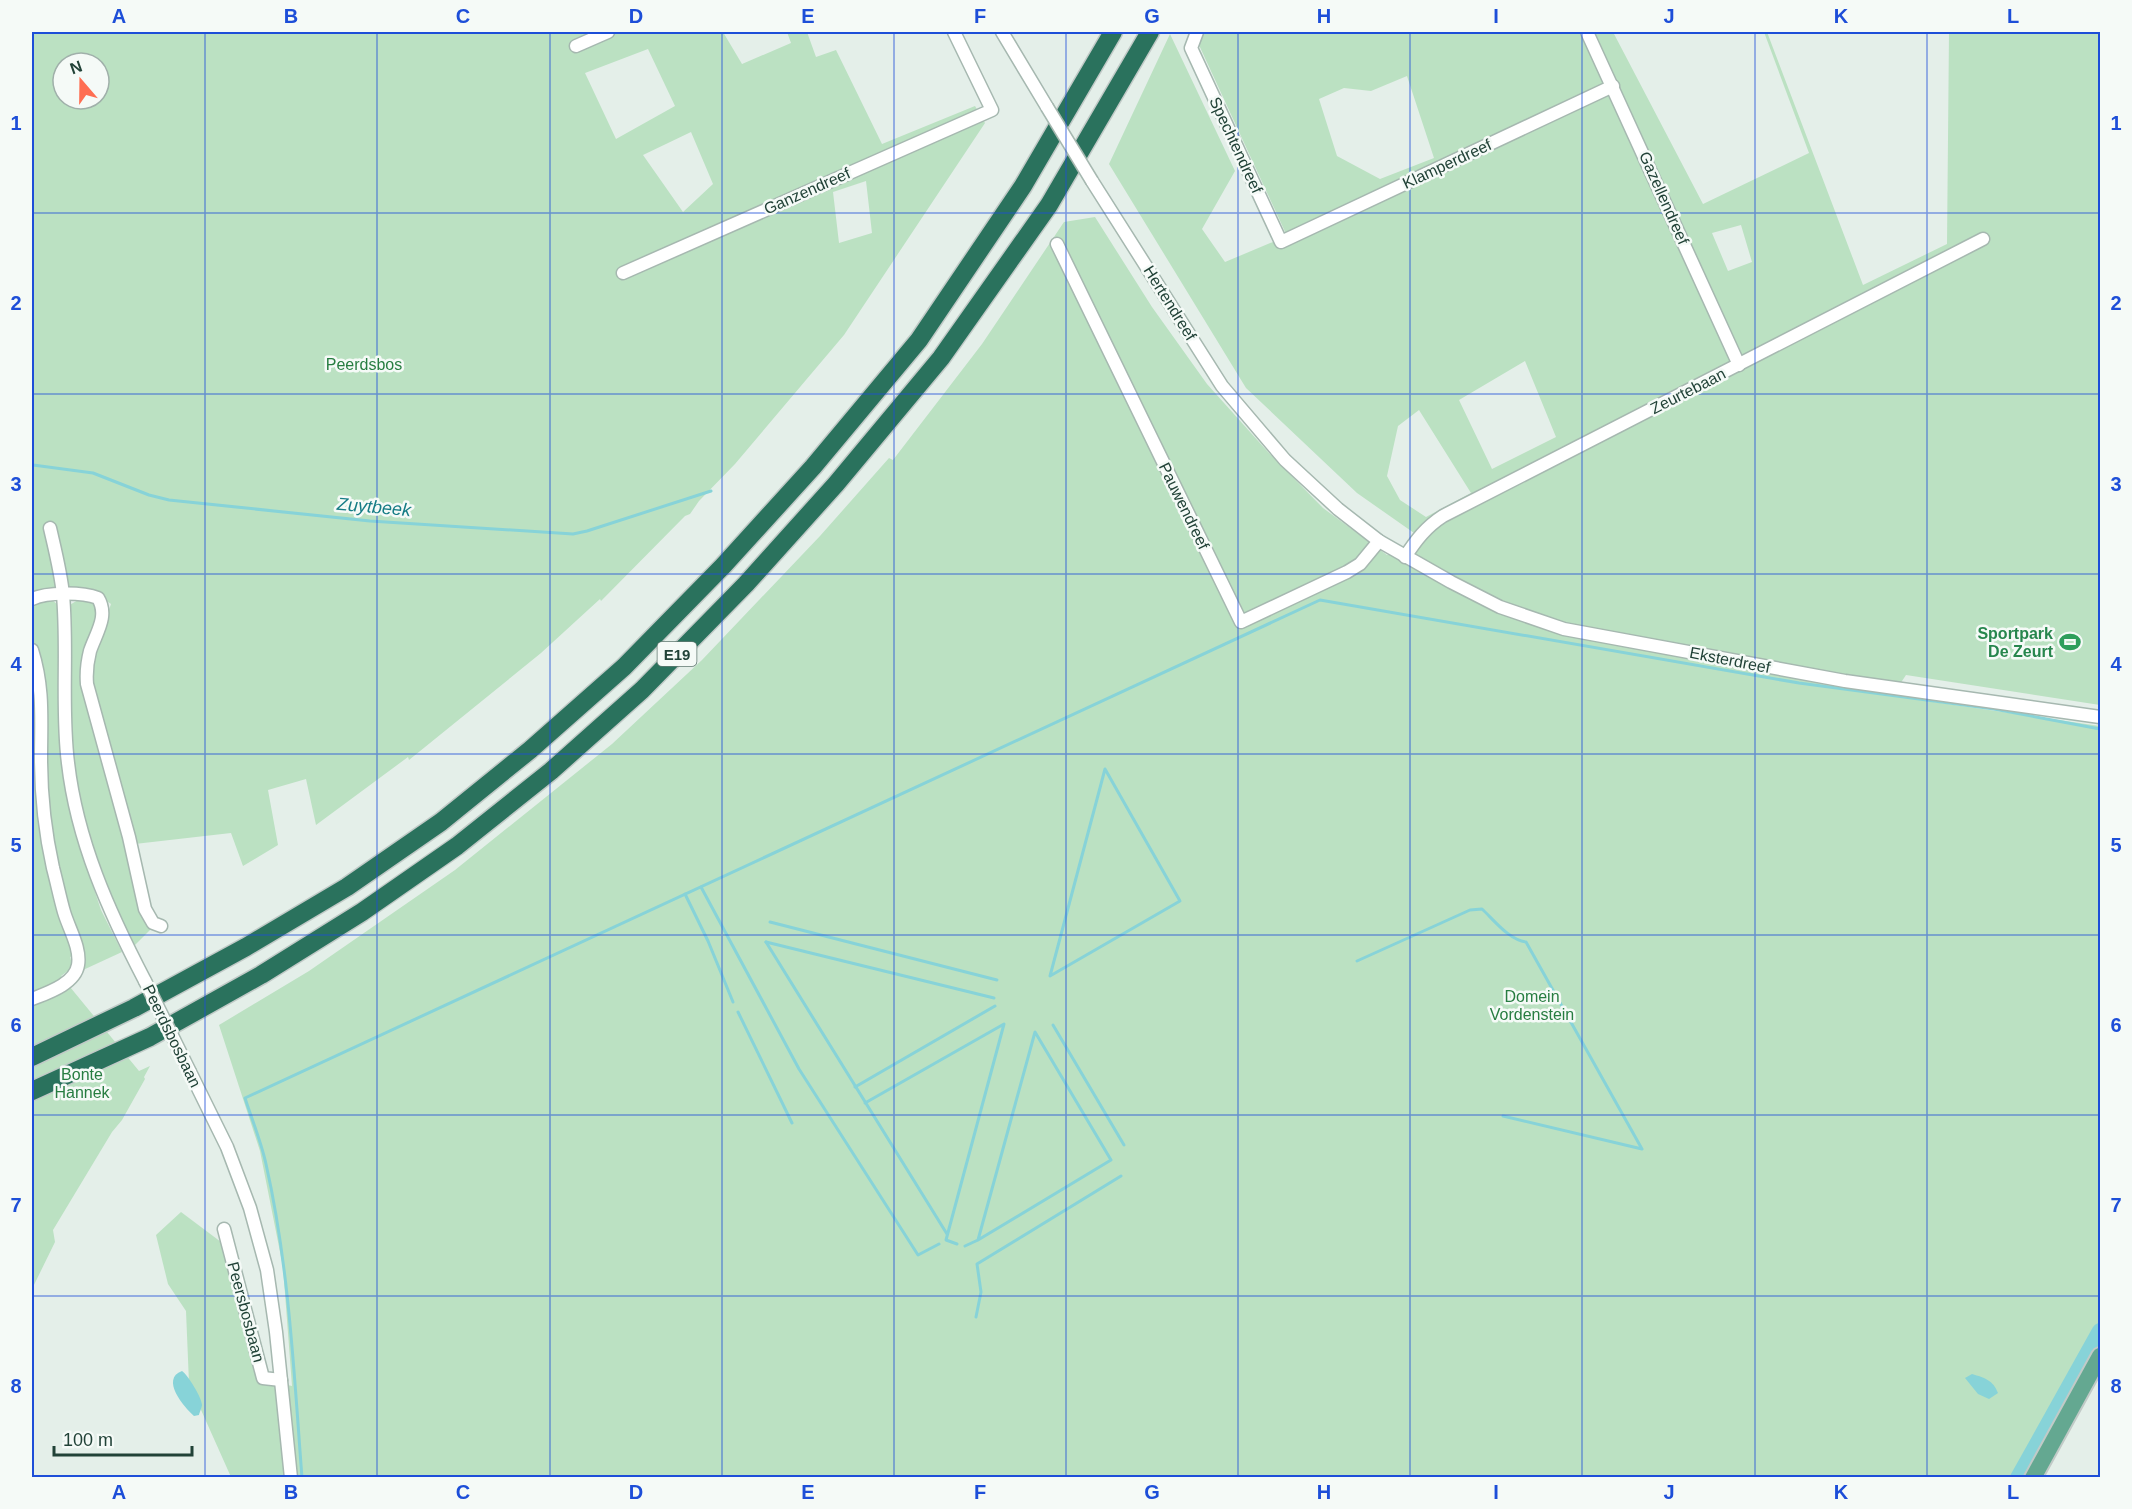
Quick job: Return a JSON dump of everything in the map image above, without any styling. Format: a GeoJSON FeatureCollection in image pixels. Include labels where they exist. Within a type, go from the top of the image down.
{"type":"FeatureCollection","features":[{"type":"Feature","properties":{"kind":"highway","name":"E19"},"geometry":{"type":"LineString","coordinates":[[32,1057],[145,1002],[246,947],[347,886],[441,822],[530,750],[624,667],[738,549],[813,467],[919,340],[1023,186],[1113,32]]}},
{"type":"Feature","properties":{"kind":"highway","name":"E19"},"geometry":{"type":"LineString","coordinates":[[32,1091],[150,1037],[261,975],[362,912],[457,846],[550,771],[642,690],[746,584],[829,492],[941,358],[1049,205],[1150,32]]}},
{"type":"Feature","properties":{"kind":"main road"},"geometry":{"type":"LineString","coordinates":[[2033,1478],[2099,1361]]}},
{"type":"Feature","properties":{"kind":"street"},"geometry":{"type":"LineString","coordinates":[[576,46],[608,32]]}},
{"type":"Feature","properties":{"kind":"street","name":"Ganzendreef"},"geometry":{"type":"LineString","coordinates":[[623,273],[992,110],[954,32]]}},
{"type":"Feature","properties":{"kind":"street","name":"Hertendreef"},"geometry":{"type":"LineString","coordinates":[[1002,32],[1092,181],[1222,386],[1285,460],[1338,509],[1379,541]]}},
{"type":"Feature","properties":{"kind":"street","name":"Spechtendreef"},"geometry":{"type":"LineString","coordinates":[[1197,32],[1191,48],[1281,242]]}},
{"type":"Feature","properties":{"kind":"street","name":"Gazellendreef"},"geometry":{"type":"LineString","coordinates":[[1587,32],[1739,365]]}},
{"type":"Feature","properties":{"kind":"street","name":"Klamperdreef"},"geometry":{"type":"LineString","coordinates":[[1281,242],[1613,86]]}},
{"type":"Feature","properties":{"kind":"street","name":"Zeurtebaan"},"geometry":{"type":"LineString","coordinates":[[1405,556],[1420,534],[1443,516],[1983,239]]}},
{"type":"Feature","properties":{"kind":"street","name":"Pauwendreef"},"geometry":{"type":"LineString","coordinates":[[1057,244],[1241,622],[1347,572],[1360,564],[1379,541]]}},
{"type":"Feature","properties":{"kind":"street","name":"Peerdsbosbaan"},"geometry":{"type":"LineString","coordinates":[[50,528],[63,595],[68,763],[82,834],[98,881],[123,938],[227,1147],[250,1208],[267,1270],[291,1478]]}},
{"type":"Feature","properties":{"kind":"street","name":"Eksterdreef"},"geometry":{"type":"LineString","coordinates":[[1379,541],[1500,606],[1564,628],[1845,681],[2100,717]]}},
{"type":"Feature","properties":{"kind":"street"},"geometry":{"type":"LineString","coordinates":[[32,599],[51,594],[87,594],[98,598],[104,607],[86,668],[87,684],[129,837],[145,909],[153,923],[160,926]]}},
{"type":"Feature","properties":{"kind":"street"},"geometry":{"type":"LineString","coordinates":[[32,650],[42,697],[41,774],[46,834],[64,912],[78,950],[78,967],[71,979],[32,999]]}},
{"type":"Feature","properties":{"kind":"street","name":"Peersbosbaan"},"geometry":{"type":"LineString","coordinates":[[224,1229],[263,1378],[281,1380]]}},
{"type":"Feature","properties":{"kind":"green space","name":"Peerdsbos"},"geometry":{"type":"Polygon","coordinates":[[[32,32],[723,32],[742,64],[791,43],[787,32],[807,32],[816,57],[836,50],[882,144],[975,106],[985,123],[844,335],[690,514],[685,516],[601,601],[600,599],[541,653],[409,760],[408,757],[316,825],[306,779],[268,790],[278,845],[243,866],[231,833],[126,845],[152,928],[132,948],[114,908],[91,845],[80,802],[71,737],[68,606],[78,600],[93,602],[98,609],[90,666],[111,604],[88,588],[38,592],[32,596],[32,32]],[[648,49],[585,73],[616,139],[675,106],[648,49]],[[691,132],[643,155],[683,212],[713,184],[691,132]],[[866,181],[833,192],[839,243],[872,233],[866,181]]]}},
{"type":"Feature","properties":{"kind":"green space","name":"Domein Vordenstein"},"geometry":{"type":"Polygon","coordinates":[[[1193,32],[1613,32],[1703,204],[1809,153],[1764,32],[1767,32],[1863,285],[1947,244],[1949,32],[2100,32],[2100,705],[1906,675],[1892,696],[2100,726],[2100,1333],[2021,1477],[231,1477],[189,1383],[186,1311],[168,1284],[156,1235],[181,1212],[221,1242],[262,1379],[292,1386],[283,1267],[260,1151],[219,1025],[309,971],[455,870],[612,744],[702,660],[820,536],[889,458],[893,460],[982,344],[1064,222],[1095,217],[1152,307],[1207,384],[1268,452],[1323,508],[1387,555],[1424,540],[1357,493],[1246,388],[1109,164],[1170,34],[1235,171],[1202,229],[1225,262],[1287,236],[1193,32]],[[1407,76],[1371,91],[1344,88],[1319,99],[1337,156],[1380,179],[1434,158],[1407,76]],[[1741,225],[1712,233],[1728,271],[1752,262],[1741,225]],[[1525,361],[1459,400],[1492,469],[1556,437],[1525,361]],[[1419,410],[1398,426],[1387,476],[1400,500],[1426,517],[1471,493],[1419,410]]]}},
{"type":"Feature","properties":{"kind":"green space"},"geometry":{"type":"Polygon","coordinates":[[[50,598],[59,606],[67,780],[80,847],[101,910],[122,952],[83,970],[58,866],[50,821],[38,660],[32,643],[32,602],[50,598]]]}},
{"type":"Feature","properties":{"kind":"green space","name":"Bonte Hannek"},"geometry":{"type":"Polygon","coordinates":[[[32,668],[37,705],[35,758],[37,795],[47,865],[72,956],[70,957],[73,967],[61,976],[139,1071],[150,1066],[122,1120],[112,1132],[53,1230],[55,1242],[32,1289],[32,668]]]}},
{"type":"Feature","properties":{"kind":"water"},"geometry":{"type":"Polygon","coordinates":[[[182,1371],[200,1397],[202,1405],[199,1415],[194,1416],[185,1406],[173,1386],[176,1375],[182,1371]]]}},
{"type":"Feature","properties":{"kind":"water"},"geometry":{"type":"Polygon","coordinates":[[[1972,1374],[1988,1380],[1998,1393],[1989,1399],[1978,1394],[1965,1378],[1972,1374]]]}},
{"type":"Feature","properties":{"kind":"waterway","name":"Zuytbeek"},"geometry":{"type":"LineString","coordinates":[[33,465],[93,473],[149,495],[169,500],[370,521],[573,534],[711,491]]}},
{"type":"Feature","properties":{"kind":"waterway"},"geometry":{"type":"LineString","coordinates":[[302,1478],[290,1320],[280,1241],[264,1155],[245,1098],[1320,600],[1799,683],[1994,709],[2100,729]]}},
{"type":"Feature","properties":{"kind":"waterway"},"geometry":{"type":"LineString","coordinates":[[1105,769],[1180,901],[1050,976],[1105,769]]}},
{"type":"Feature","properties":{"kind":"waterway"},"geometry":{"type":"LineString","coordinates":[[701,887],[799,1069],[918,1255],[939,1244]]}},
{"type":"Feature","properties":{"kind":"waterway"},"geometry":{"type":"LineString","coordinates":[[685,894],[708,941],[733,1002]]}},
{"type":"Feature","properties":{"kind":"waterway"},"geometry":{"type":"LineString","coordinates":[[1357,961],[1470,910],[1482,909],[1508,934],[1526,942],[1642,1149],[1503,1116]]}},
{"type":"Feature","properties":{"kind":"waterway"},"geometry":{"type":"LineString","coordinates":[[770,922],[997,980]]}},
{"type":"Feature","properties":{"kind":"waterway"},"geometry":{"type":"LineString","coordinates":[[766,942],[947,1234]]}},
{"type":"Feature","properties":{"kind":"waterway"},"geometry":{"type":"LineString","coordinates":[[766,942],[994,998]]}},
{"type":"Feature","properties":{"kind":"waterway"},"geometry":{"type":"LineString","coordinates":[[855,1087],[995,1006]]}},
{"type":"Feature","properties":{"kind":"waterway"},"geometry":{"type":"LineString","coordinates":[[738,1012],[792,1123]]}},
{"type":"Feature","properties":{"kind":"waterway"},"geometry":{"type":"LineString","coordinates":[[865,1103],[1004,1024],[946,1240],[957,1244]]}},
{"type":"Feature","properties":{"kind":"waterway"},"geometry":{"type":"LineString","coordinates":[[1053,1025],[1124,1145]]}},
{"type":"Feature","properties":{"kind":"waterway"},"geometry":{"type":"LineString","coordinates":[[965,1246],[978,1240],[1111,1160],[1035,1032],[978,1240]]}},
{"type":"Feature","properties":{"kind":"waterway"},"geometry":{"type":"LineString","coordinates":[[976,1317],[981,1292],[977,1264],[1121,1176]]}},
{"type":"Feature","properties":{"kind":"waterway"},"geometry":{"type":"LineString","coordinates":[[2018,1478],[2100,1331]]}},
{"type":"Feature","properties":{"kind":"waterway"},"geometry":{"type":"LineString","coordinates":[[1379,1478],[1384,1478]]}},
{"type":"Feature","properties":{"kind":"place","name":"Sportpark De Zeurt"},"geometry":{"type":"Point","coordinates":[2070,642]}}]}
